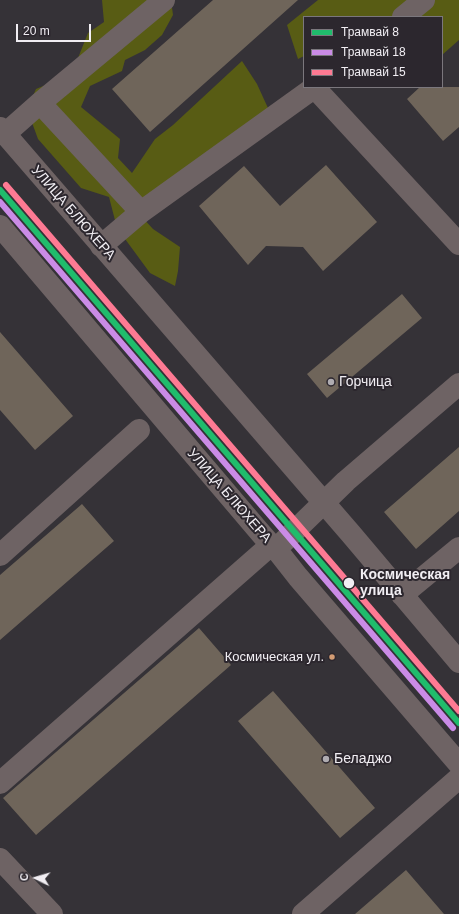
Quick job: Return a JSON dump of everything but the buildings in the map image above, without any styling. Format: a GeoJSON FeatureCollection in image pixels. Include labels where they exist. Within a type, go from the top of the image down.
{"type":"FeatureCollection","features":[{"type":"Feature","properties":{"kind":"street"},"geometry":{"type":"LineString","coordinates":[[2,131],[40,103],[164,0]]}},
{"type":"Feature","properties":{"kind":"street"},"geometry":{"type":"LineString","coordinates":[[404,16],[424,0]]}},
{"type":"Feature","properties":{"kind":"street"},"geometry":{"type":"LineString","coordinates":[[100,246],[141,212],[314,88]]}},
{"type":"Feature","properties":{"kind":"street"},"geometry":{"type":"LineString","coordinates":[[316,88],[459,244]]}},
{"type":"Feature","properties":{"kind":"street"},"geometry":{"type":"LineString","coordinates":[[40,103],[141,212]]}},
{"type":"Feature","properties":{"kind":"street","name":"УЛИЦА БЛЮХЕРА"},"geometry":{"type":"LineString","coordinates":[[2,131],[324,503],[459,662]]}},
{"type":"Feature","properties":{"kind":"street","name":"УЛИЦА БЛЮХЕРА"},"geometry":{"type":"LineString","coordinates":[[0,226],[459,764]]}},
{"type":"Feature","properties":{"kind":"street"},"geometry":{"type":"LineString","coordinates":[[0,783],[324,503],[346,481],[459,384]]}},
{"type":"Feature","properties":{"kind":"street"},"geometry":{"type":"LineString","coordinates":[[0,555],[139,430]]}},
{"type":"Feature","properties":{"kind":"street"},"geometry":{"type":"LineString","coordinates":[[402,595],[459,548]]}},
{"type":"Feature","properties":{"kind":"street"},"geometry":{"type":"LineString","coordinates":[[304,914],[459,778]]}},
{"type":"Feature","properties":{"kind":"street"},"geometry":{"type":"LineString","coordinates":[[0,859],[52,914]]}},
{"type":"Feature","properties":{"kind":"shaded area"},"geometry":{"type":"Polygon","coordinates":[[[102,0],[171,0],[173,15],[162,35],[145,50],[125,60],[122,71],[90,86],[81,107],[120,139],[118,158],[132,173],[155,139],[173,125],[242,61],[257,84],[273,119],[141,216],[153,229],[180,247],[175,286],[150,273],[117,228],[109,197],[81,188],[38,139],[27,109],[36,89],[60,79],[78,58],[88,33],[104,22],[102,0]]]}},
{"type":"Feature","properties":{"kind":"shaded area"},"geometry":{"type":"Polygon","coordinates":[[[318,0],[459,0],[459,40],[443,54],[443,16],[303,16],[303,56],[298,59],[287,25],[318,0]]]}},
{"type":"Feature","properties":{"kind":"tram line","name":"15"},"geometry":{"type":"LineString","coordinates":[[6,185],[459,711]]}},
{"type":"Feature","properties":{"kind":"tram line","name":"8"},"geometry":{"type":"LineString","coordinates":[[0,190],[459,723]]}},
{"type":"Feature","properties":{"kind":"tram line","name":"18"},"geometry":{"type":"LineString","coordinates":[[0,202],[453,728]]}},
{"type":"Feature","properties":{"kind":"place","name":"Горчица"},"geometry":{"type":"Point","coordinates":[331,382]}},
{"type":"Feature","properties":{"kind":"place","name":"Космическая улица"},"geometry":{"type":"Point","coordinates":[349,583]}},
{"type":"Feature","properties":{"kind":"place","name":"Космическая ул."},"geometry":{"type":"Point","coordinates":[332,657]}},
{"type":"Feature","properties":{"kind":"place","name":"Беладжо"},"geometry":{"type":"Point","coordinates":[326,759]}}]}
